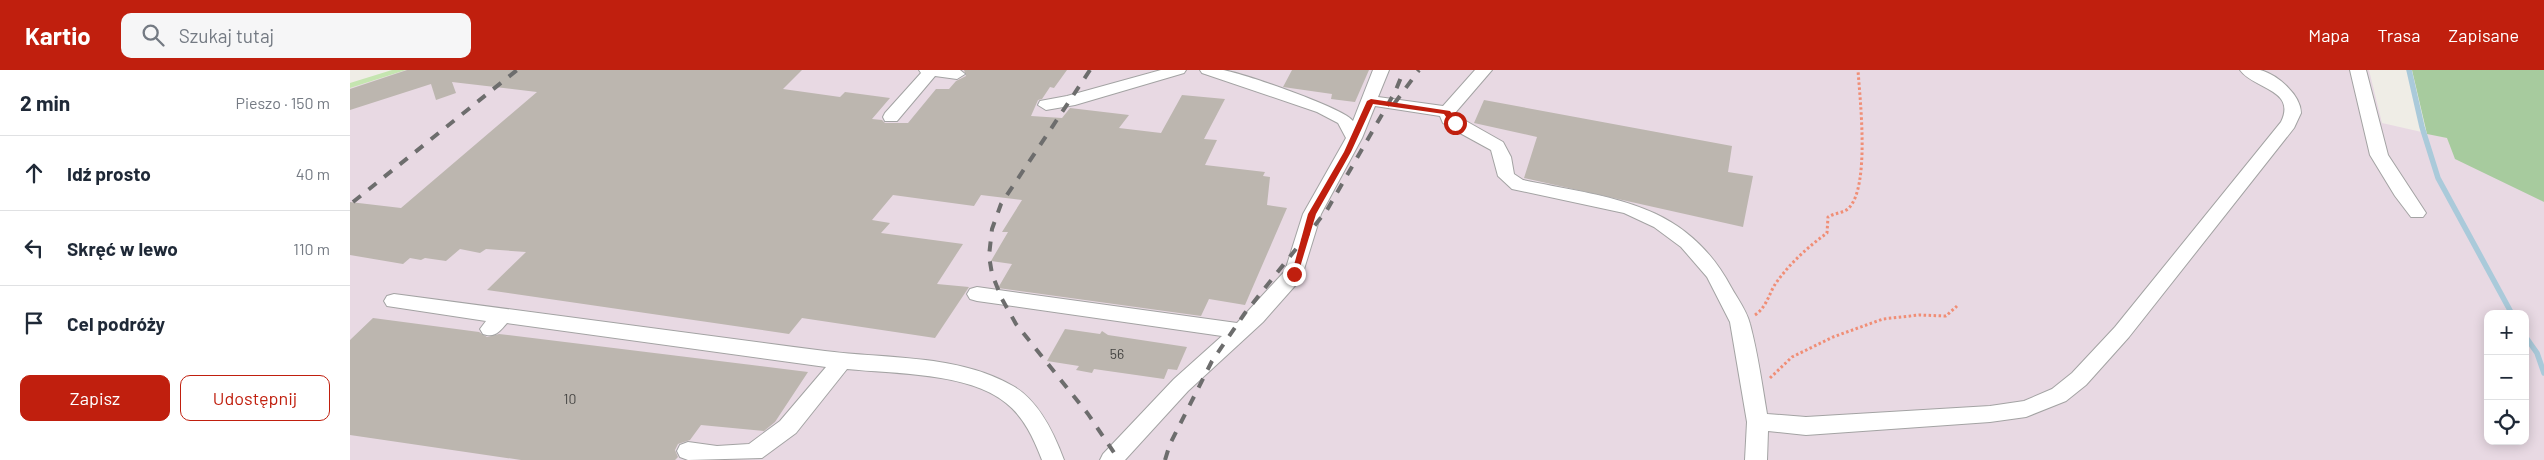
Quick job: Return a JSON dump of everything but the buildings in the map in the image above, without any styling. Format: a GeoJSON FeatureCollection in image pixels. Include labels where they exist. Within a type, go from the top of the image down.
{"type":"FeatureCollection","features":[{"type":"Feature","properties":{"kind":"lane"},"geometry":{"type":"LineString","coordinates":[[891,117],[929,70],[957,74]]}},
{"type":"Feature","properties":{"kind":"lane"},"geometry":{"type":"LineString","coordinates":[[1046,105],[1069,101],[1178,70]]}},
{"type":"Feature","properties":{"kind":"lane"},"geometry":{"type":"LineString","coordinates":[[1208,70],[1323,108],[1344,120],[1354,138]]}},
{"type":"Feature","properties":{"kind":"lane"},"geometry":{"type":"LineString","coordinates":[[1111,460],[1181,385],[1240,332],[1294,274],[1312,214],[1354,138],[1371,101],[1381,70]]}},
{"type":"Feature","properties":{"kind":"lane"},"geometry":{"type":"LineString","coordinates":[[1447,112],[1484,70]]}},
{"type":"Feature","properties":{"kind":"lane"},"geometry":{"type":"LineString","coordinates":[[1758,422],[1806,426],[1990,414],[2026,409],[2059,395],[2079,379],[2122,332],[2288,124],[2294,111],[2292,101],[2283,92],[2248,70]]}},
{"type":"Feature","properties":{"kind":"lane"},"geometry":{"type":"LineString","coordinates":[[2358,70],[2379,156],[2400,192],[2417,213]]}},
{"type":"Feature","properties":{"kind":"lane"},"geometry":{"type":"LineString","coordinates":[[1371,101],[1447,112]]}},
{"type":"Feature","properties":{"kind":"lane"},"geometry":{"type":"LineString","coordinates":[[1447,112],[1449,119],[1496,145],[1503,155],[1503,172],[1507,180],[1518,185],[1628,208],[1660,223],[1688,242],[1714,273],[1740,322],[1758,422],[1756,460]]}},
{"type":"Feature","properties":{"kind":"lane"},"geometry":{"type":"LineString","coordinates":[[977,294],[1240,332]]}},
{"type":"Feature","properties":{"kind":"lane"},"geometry":{"type":"LineString","coordinates":[[394,301],[504,314],[842,361],[970,376],[1007,393],[1033,418],[1053,460]]}},
{"type":"Feature","properties":{"kind":"lane"},"geometry":{"type":"LineString","coordinates":[[490,329],[504,314]]}},
{"type":"Feature","properties":{"kind":"lane"},"geometry":{"type":"LineString","coordinates":[[688,451],[715,457],[754,452],[788,427],[842,361]]}},
{"type":"Feature","properties":{"kind":"path"},"geometry":{"type":"LineString","coordinates":[[1740,322],[1760,313],[1775,285],[1800,253],[1827,233],[1828,217],[1832,213],[1840,213],[1848,209],[1853,203],[1860,181],[1862,160],[1858,70]]}},
{"type":"Feature","properties":{"kind":"path"},"geometry":{"type":"LineString","coordinates":[[1754,398],[1792,357],[1833,337],[1883,318],[1919,315],[1946,316],[1957,306]]}},
{"type":"Feature","properties":{"kind":"shaded area"},"geometry":{"type":"Polygon","coordinates":[[[406,70],[2369,70],[2382,123],[2448,138],[2544,202],[2544,460],[350,460],[350,88],[406,70]]]}},
{"type":"Feature","properties":{"kind":"green space"},"geometry":{"type":"Polygon","coordinates":[[[392,70],[406,70],[350,88],[350,83],[392,70]]]}},
{"type":"Feature","properties":{"kind":"green space"},"geometry":{"type":"Polygon","coordinates":[[[2412,70],[2544,70],[2544,202],[2455,159],[2447,138],[2427,134],[2412,70]]]}},
{"type":"Feature","properties":{"kind":"waterway"},"geometry":{"type":"LineString","coordinates":[[2409,70],[2422,127],[2438,178],[2510,310]]}},
{"type":"Feature","properties":{"kind":"waterway"},"geometry":{"type":"LineString","coordinates":[[2529,342],[2537,353],[2544,373]]}},
{"type":"Feature","properties":{"kind":"railway"},"geometry":{"type":"LineString","coordinates":[[353,202],[517,70]]}},
{"type":"Feature","properties":{"kind":"railway"},"geometry":{"type":"LineString","coordinates":[[1090,70],[1001,204],[992,229],[989,256],[992,274],[1002,299],[1016,324],[1088,414],[1119,460]]}},
{"type":"Feature","properties":{"kind":"railway"},"geometry":{"type":"LineString","coordinates":[[1165,460],[1170,444],[1212,361],[1245,313],[1327,210],[1395,92],[1404,70]]}},
{"type":"Feature","properties":{"kind":"railway"},"geometry":{"type":"LineString","coordinates":[[1394,104],[1419,70]]}},
{"type":"Feature","properties":{"kind":"route"},"geometry":{"type":"LineString","coordinates":[[1294,274],[1312,214],[1347,152],[1371,101],[1447,112],[1449,119],[1455,123]]}}]}
